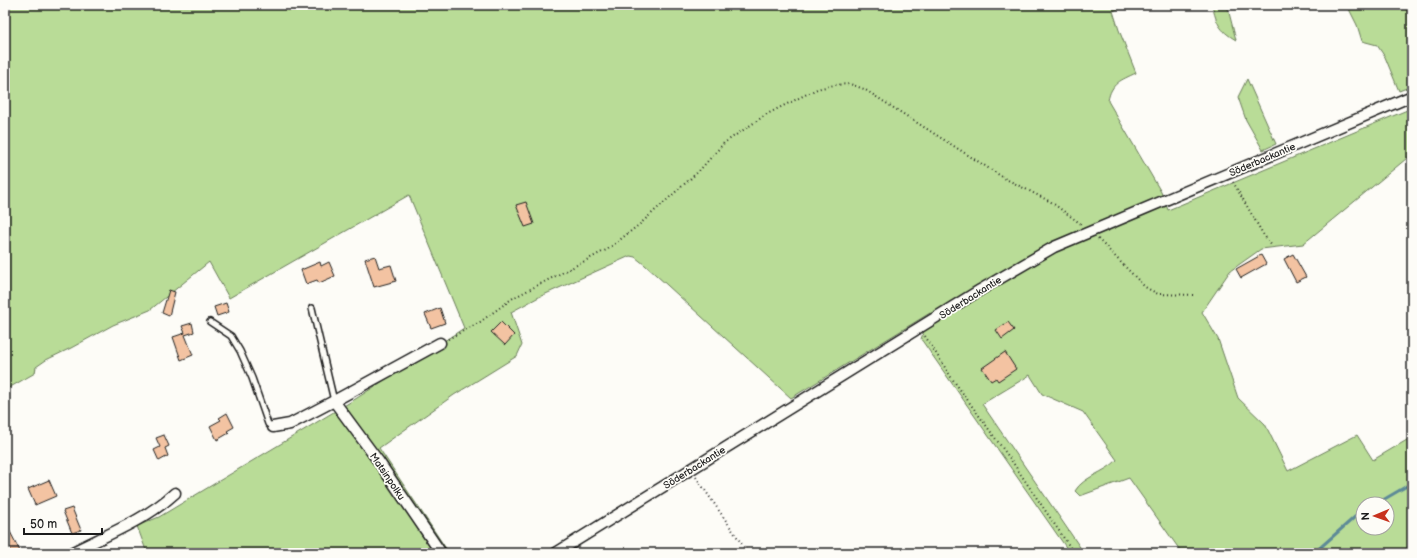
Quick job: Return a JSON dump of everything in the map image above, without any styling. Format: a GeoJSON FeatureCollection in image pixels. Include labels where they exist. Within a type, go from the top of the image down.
{"type":"FeatureCollection","features":[{"type":"Feature","properties":{"kind":"street","name":"Söderbackantie"},"geometry":{"type":"LineString","coordinates":[[556,553],[980,290],[1048,250],[1412,96]]}},
{"type":"Feature","properties":{"kind":"street"},"geometry":{"type":"LineString","coordinates":[[273,427],[290,424],[334,402],[440,343]]}},
{"type":"Feature","properties":{"kind":"street","name":"Matsinpolku"},"geometry":{"type":"LineString","coordinates":[[334,402],[379,462],[441,553]]}},
{"type":"Feature","properties":{"kind":"street"},"geometry":{"type":"LineString","coordinates":[[71,553],[164,503],[175,493]]}},
{"type":"Feature","properties":{"kind":"lane"},"geometry":{"type":"LineString","coordinates":[[312,308],[334,402]]}},
{"type":"Feature","properties":{"kind":"lane"},"geometry":{"type":"LineString","coordinates":[[210,322],[217,325],[231,336],[252,378],[268,424],[273,427]]}},
{"type":"Feature","properties":{"kind":"path"},"geometry":{"type":"LineString","coordinates":[[440,343],[480,322],[513,298],[608,249],[640,224],[699,171],[724,143],[736,133],[766,114],[817,90],[834,85],[850,84],[864,90],[1004,178],[1051,202],[1090,231],[1144,286],[1158,294],[1195,295]]}},
{"type":"Feature","properties":{"kind":"path"},"geometry":{"type":"LineString","coordinates":[[1229,173],[1263,234],[1272,246]]}},
{"type":"Feature","properties":{"kind":"path"},"geometry":{"type":"LineString","coordinates":[[920,328],[951,377],[1042,505],[1074,553]]}},
{"type":"Feature","properties":{"kind":"path"},"geometry":{"type":"LineString","coordinates":[[692,469],[705,492],[748,553]]}},
{"type":"Feature","properties":{"kind":"green space"},"geometry":{"type":"Polygon","coordinates":[[[1128,5],[1113,11],[1136,73],[1121,80],[1114,86],[1109,95],[1108,101],[1161,192],[1168,210],[1412,108],[1412,154],[1303,244],[1261,249],[1230,271],[1202,312],[1218,339],[1238,398],[1265,424],[1288,471],[1357,435],[1373,460],[1412,437],[1412,553],[1182,553],[1129,478],[1080,496],[1075,491],[1089,478],[1107,468],[1117,460],[1083,412],[1042,394],[1030,375],[982,404],[1084,553],[1070,553],[921,339],[930,313],[791,398],[645,265],[635,257],[630,256],[539,297],[511,312],[522,345],[517,356],[454,395],[379,448],[449,553],[147,553],[137,526],[159,517],[357,398],[464,328],[409,195],[229,298],[209,262],[150,310],[113,325],[46,360],[36,367],[35,373],[5,390],[5,6],[1128,5]]]}},
{"type":"Feature","properties":{"kind":"green space"},"geometry":{"type":"Polygon","coordinates":[[[1212,5],[1227,5],[1236,40],[1222,30],[1215,17],[1212,5]]]}},
{"type":"Feature","properties":{"kind":"green space"},"geometry":{"type":"Polygon","coordinates":[[[1347,5],[1412,5],[1412,86],[1399,91],[1385,57],[1377,45],[1362,41],[1357,25],[1347,5]]]}},
{"type":"Feature","properties":{"kind":"green space"},"geometry":{"type":"Polygon","coordinates":[[[1247,79],[1276,144],[1263,150],[1246,120],[1238,97],[1247,79]]]}},
{"type":"Feature","properties":{"kind":"building"},"geometry":{"type":"Polygon","coordinates":[[[526,202],[534,224],[525,227],[516,205],[526,202]]]}},
{"type":"Feature","properties":{"kind":"building"},"geometry":{"type":"Polygon","coordinates":[[[1293,254],[1306,277],[1296,282],[1284,259],[1293,254]]]}},
{"type":"Feature","properties":{"kind":"building"},"geometry":{"type":"Polygon","coordinates":[[[1261,255],[1266,264],[1241,278],[1236,269],[1261,255]]]}},
{"type":"Feature","properties":{"kind":"building"},"geometry":{"type":"Polygon","coordinates":[[[375,256],[379,268],[391,265],[396,281],[374,287],[365,259],[375,256]]]}},
{"type":"Feature","properties":{"kind":"building"},"geometry":{"type":"Polygon","coordinates":[[[320,262],[321,266],[329,262],[335,276],[319,283],[317,280],[306,284],[301,270],[320,262]]]}},
{"type":"Feature","properties":{"kind":"building"},"geometry":{"type":"Polygon","coordinates":[[[169,290],[175,292],[169,316],[162,313],[169,290]]]}},
{"type":"Feature","properties":{"kind":"building"},"geometry":{"type":"Polygon","coordinates":[[[226,303],[229,312],[217,316],[214,307],[226,303]]]}},
{"type":"Feature","properties":{"kind":"building"},"geometry":{"type":"Polygon","coordinates":[[[440,308],[445,323],[431,328],[425,314],[440,308]]]}},
{"type":"Feature","properties":{"kind":"building"},"geometry":{"type":"Polygon","coordinates":[[[501,322],[514,335],[505,345],[491,332],[501,322]]]}},
{"type":"Feature","properties":{"kind":"building"},"geometry":{"type":"Polygon","coordinates":[[[1008,322],[1014,330],[1002,339],[996,330],[1008,322]]]}},
{"type":"Feature","properties":{"kind":"building"},"geometry":{"type":"Polygon","coordinates":[[[192,323],[194,332],[185,335],[193,355],[181,360],[173,337],[185,333],[182,326],[192,323]]]}},
{"type":"Feature","properties":{"kind":"building"},"geometry":{"type":"Polygon","coordinates":[[[1005,352],[1016,369],[998,381],[996,378],[991,381],[982,368],[1005,352]]]}},
{"type":"Feature","properties":{"kind":"building"},"geometry":{"type":"Polygon","coordinates":[[[227,413],[234,427],[227,431],[229,433],[217,440],[210,426],[221,420],[219,418],[227,413]]]}},
{"type":"Feature","properties":{"kind":"building"},"geometry":{"type":"Polygon","coordinates":[[[164,435],[169,446],[165,448],[168,456],[159,461],[154,450],[160,447],[156,438],[164,435]]]}},
{"type":"Feature","properties":{"kind":"building"},"geometry":{"type":"Polygon","coordinates":[[[49,480],[56,496],[35,505],[28,489],[49,480]]]}},
{"type":"Feature","properties":{"kind":"building"},"geometry":{"type":"Polygon","coordinates":[[[72,508],[81,530],[72,533],[63,511],[72,508]]]}},
{"type":"Feature","properties":{"kind":"building"},"geometry":{"type":"Polygon","coordinates":[[[5,522],[21,553],[11,553],[5,541],[5,522]]]}},
{"type":"Feature","properties":{"kind":"waterway"},"geometry":{"type":"LineString","coordinates":[[1390,496],[1412,483]]}},
{"type":"Feature","properties":{"kind":"waterway"},"geometry":{"type":"LineString","coordinates":[[1314,553],[1355,517]]}}]}
